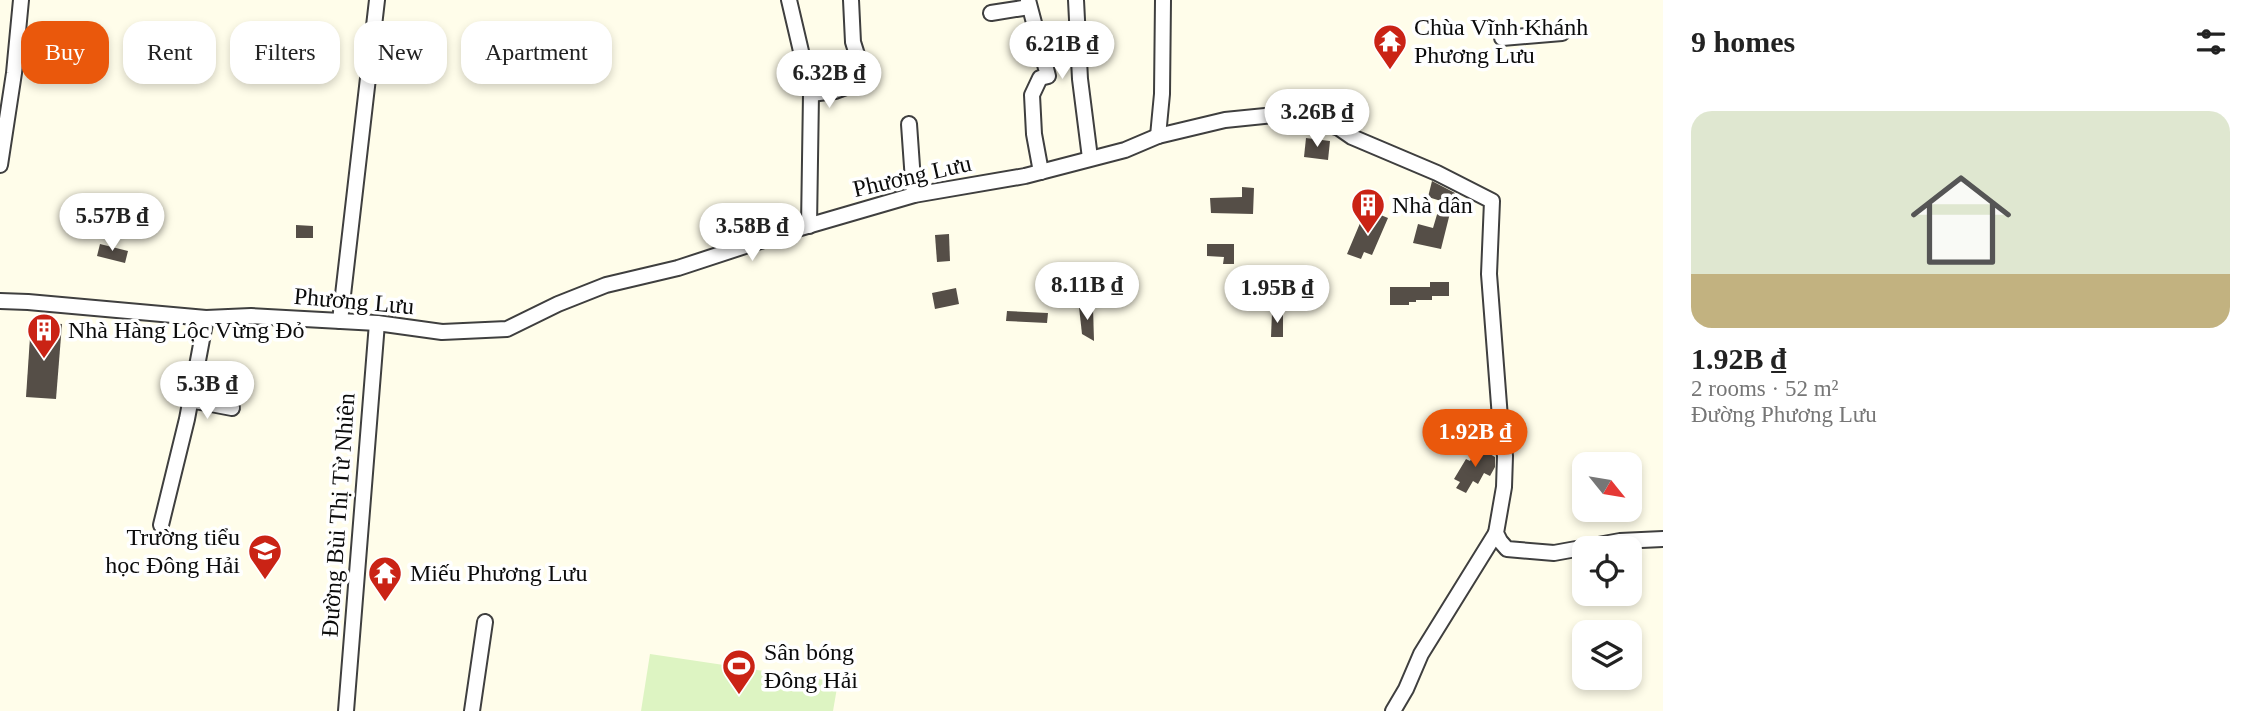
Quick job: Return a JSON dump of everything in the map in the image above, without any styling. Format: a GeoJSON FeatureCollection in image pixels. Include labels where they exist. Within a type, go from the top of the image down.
{"type":"FeatureCollection","features":[{"type":"Feature","properties":{"kind":"street"},"geometry":{"type":"LineString","coordinates":[[0,165],[14,73],[21,0]]}},
{"type":"Feature","properties":{"kind":"street"},"geometry":{"type":"LineString","coordinates":[[340,321],[377,0]]}},
{"type":"Feature","properties":{"kind":"street"},"geometry":{"type":"LineString","coordinates":[[789,0],[811,94],[810,226]]}},
{"type":"Feature","properties":{"kind":"street"},"geometry":{"type":"LineString","coordinates":[[811,94],[835,90],[865,80],[853,42],[851,0]]}},
{"type":"Feature","properties":{"kind":"street"},"geometry":{"type":"LineString","coordinates":[[1076,0],[1080,79],[1090,159]]}},
{"type":"Feature","properties":{"kind":"street"},"geometry":{"type":"LineString","coordinates":[[1158,136],[1162,94],[1163,0]]}},
{"type":"Feature","properties":{"kind":"street"},"geometry":{"type":"LineString","coordinates":[[991,13],[1028,4],[1048,76],[1040,78],[1032,95],[1034,134],[1041,172]]}},
{"type":"Feature","properties":{"kind":"street"},"geometry":{"type":"LineString","coordinates":[[1502,38],[1562,33]]}},
{"type":"Feature","properties":{"kind":"street","name":"Phương Lưu"},"geometry":{"type":"LineString","coordinates":[[0,302],[28,302],[206,318],[250,316],[376,323],[442,332],[507,329],[558,304],[606,285],[678,268],[914,195],[1041,172],[1125,150],[1158,136],[1225,120],[1295,113],[1339,128],[1492,201],[1489,274],[1505,456],[1504,487],[1496,533]]}},
{"type":"Feature","properties":{"kind":"street"},"geometry":{"type":"LineString","coordinates":[[909,124],[914,195]]}},
{"type":"Feature","properties":{"kind":"street"},"geometry":{"type":"LineString","coordinates":[[161,525],[206,318]]}},
{"type":"Feature","properties":{"kind":"street","name":"Đường Bùi Thị Từ Nhiên"},"geometry":{"type":"LineString","coordinates":[[346,711],[376,323]]}},
{"type":"Feature","properties":{"kind":"street"},"geometry":{"type":"LineString","coordinates":[[190,400],[232,408]]}},
{"type":"Feature","properties":{"kind":"street"},"geometry":{"type":"LineString","coordinates":[[1496,533],[1507,549],[1544,553],[1620,541],[1663,539]]}},
{"type":"Feature","properties":{"kind":"street"},"geometry":{"type":"LineString","coordinates":[[1393,711],[1421,654],[1496,533]]}},
{"type":"Feature","properties":{"kind":"street"},"geometry":{"type":"LineString","coordinates":[[472,711],[485,622]]}},
{"type":"Feature","properties":{"kind":"green space","name":"Sân bóng Đông Hải"},"geometry":{"type":"Polygon","coordinates":[[[650,654],[838,682],[833,711],[641,711],[650,654]]]}},
{"type":"Feature","properties":{"kind":"building","name":"Nhà dân"},"geometry":{"type":"Polygon","coordinates":[[[1306,138],[1330,141],[1328,160],[1304,157],[1306,138]]]}},
{"type":"Feature","properties":{"kind":"building"},"geometry":{"type":"Polygon","coordinates":[[[1432,181],[1455,193],[1441,249],[1413,243],[1418,224],[1433,228],[1441,201],[1428,197],[1432,181]]]}},
{"type":"Feature","properties":{"kind":"building"},"geometry":{"type":"Polygon","coordinates":[[[1242,187],[1254,188],[1253,214],[1211,213],[1210,198],[1242,197],[1242,187]]]}},
{"type":"Feature","properties":{"kind":"building","name":"Nhà dân"},"geometry":{"type":"Polygon","coordinates":[[[1366,209],[1388,218],[1372,255],[1364,252],[1361,259],[1347,254],[1366,209]]]}},
{"type":"Feature","properties":{"kind":"building"},"geometry":{"type":"Polygon","coordinates":[[[296,225],[313,226],[313,238],[296,238],[296,225]]]}},
{"type":"Feature","properties":{"kind":"building"},"geometry":{"type":"Polygon","coordinates":[[[949,234],[950,261],[937,262],[935,235],[949,234]]]}},
{"type":"Feature","properties":{"kind":"building"},"geometry":{"type":"Polygon","coordinates":[[[100,244],[128,251],[125,263],[97,256],[100,244]]]}},
{"type":"Feature","properties":{"kind":"building"},"geometry":{"type":"Polygon","coordinates":[[[1207,244],[1234,244],[1234,264],[1223,264],[1224,257],[1207,256],[1207,244]]]}},
{"type":"Feature","properties":{"kind":"building"},"geometry":{"type":"Polygon","coordinates":[[[1430,282],[1449,282],[1449,296],[1432,296],[1432,300],[1416,300],[1409,302],[1409,305],[1390,305],[1390,287],[1430,287],[1430,282]]]}},
{"type":"Feature","properties":{"kind":"building"},"geometry":{"type":"Polygon","coordinates":[[[956,288],[959,304],[935,309],[932,293],[956,288]]]}},
{"type":"Feature","properties":{"kind":"building"},"geometry":{"type":"Polygon","coordinates":[[[1079,307],[1093,307],[1094,341],[1082,334],[1079,307]]]}},
{"type":"Feature","properties":{"kind":"building"},"geometry":{"type":"Polygon","coordinates":[[[1007,311],[1048,313],[1047,323],[1006,321],[1007,311]]]}},
{"type":"Feature","properties":{"kind":"building"},"geometry":{"type":"Polygon","coordinates":[[[1272,312],[1283,312],[1283,337],[1271,337],[1272,312]]]}},
{"type":"Feature","properties":{"kind":"building","name":"Nhà Hàng Lộc Vừng Đỏ"},"geometry":{"type":"Polygon","coordinates":[[[31,322],[62,324],[56,399],[26,397],[31,322]]]}},
{"type":"Feature","properties":{"kind":"building"},"geometry":{"type":"Polygon","coordinates":[[[1478,447],[1495,457],[1495,467],[1490,476],[1484,473],[1478,484],[1473,481],[1466,493],[1456,488],[1460,482],[1454,479],[1466,459],[1470,461],[1478,447]]]}},
{"type":"Feature","properties":{"kind":"place","name":"Chùa Vĩnh Khánh Phương Lưu"},"geometry":{"type":"Point","coordinates":[1390,71]}},
{"type":"Feature","properties":{"kind":"place","name":"Nhà dân"},"geometry":{"type":"Point","coordinates":[1368,235]}},
{"type":"Feature","properties":{"kind":"place","name":"Nhà Hàng Lộc Vừng Đỏ"},"geometry":{"type":"Point","coordinates":[44,360]}},
{"type":"Feature","properties":{"kind":"place","name":"Trường tiểu học Đông Hải"},"geometry":{"type":"Point","coordinates":[265,581]}},
{"type":"Feature","properties":{"kind":"place","name":"Miếu Phương Lưu"},"geometry":{"type":"Point","coordinates":[385,603]}},
{"type":"Feature","properties":{"kind":"place","name":"Sân bóng Đông Hải"},"geometry":{"type":"Point","coordinates":[739,696]}}]}
